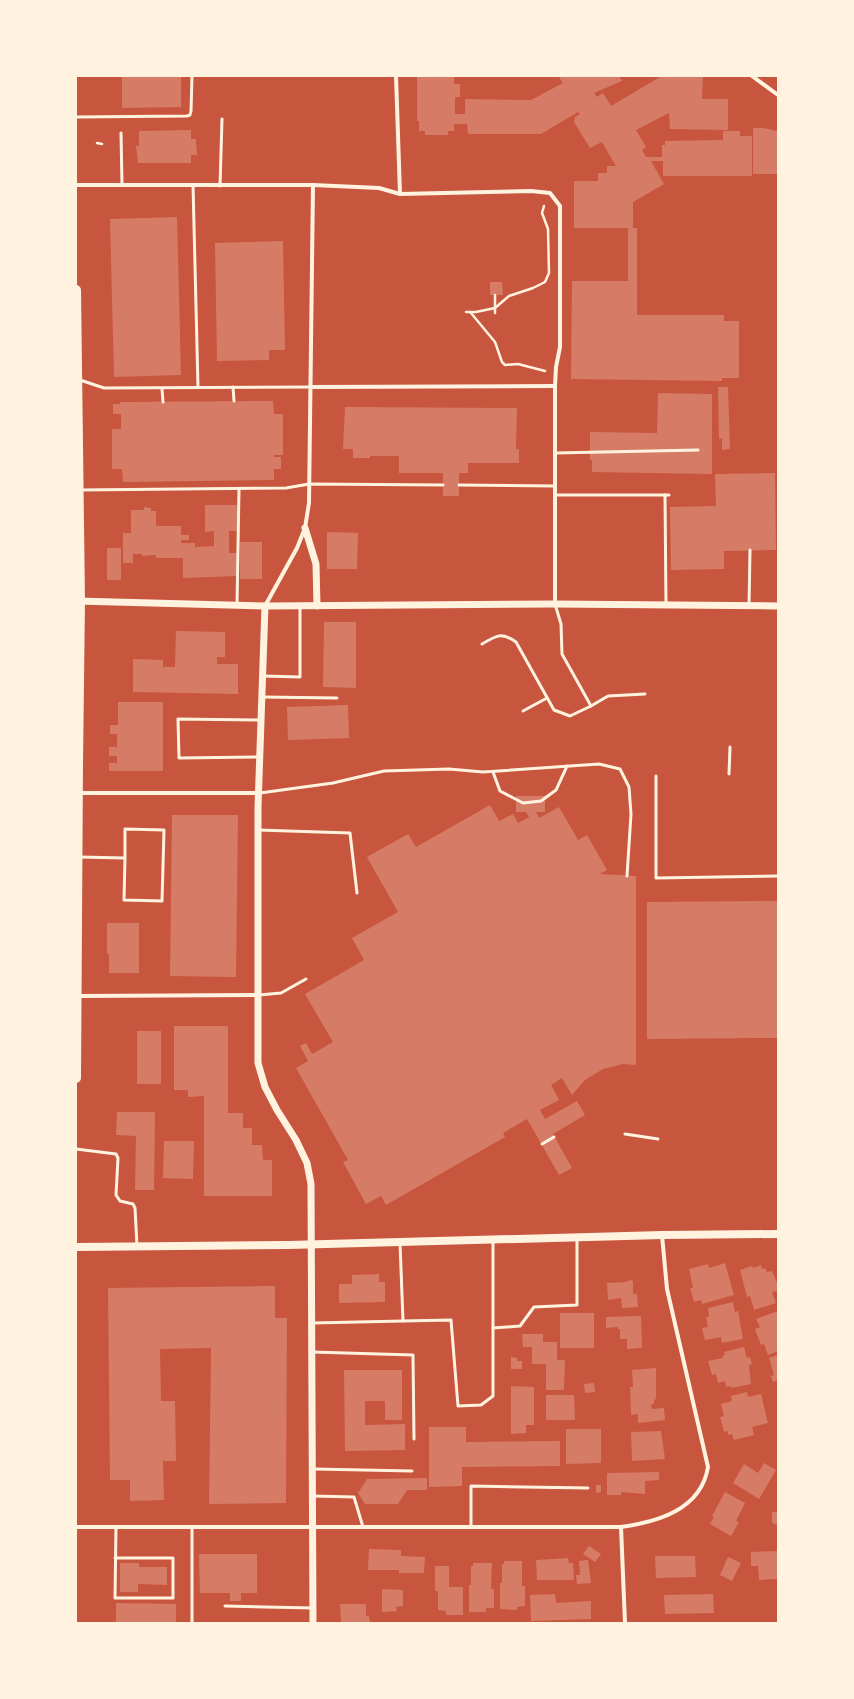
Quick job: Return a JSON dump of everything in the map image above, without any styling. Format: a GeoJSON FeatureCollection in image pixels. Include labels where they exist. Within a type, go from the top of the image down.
{"type":"FeatureCollection","features":[{"type":"Feature","properties":{"kind":"main road"},"geometry":{"type":"LineString","coordinates":[[76,290],[79,490],[76,1078]]}},
{"type":"Feature","properties":{"kind":"main road"},"geometry":{"type":"LineString","coordinates":[[76,1247],[311,1245],[662,1235],[778,1234]]}},
{"type":"Feature","properties":{"kind":"street"},"geometry":{"type":"LineString","coordinates":[[396,76],[400,194]]}},
{"type":"Feature","properties":{"kind":"street"},"geometry":{"type":"LineString","coordinates":[[752,76],[778,95]]}},
{"type":"Feature","properties":{"kind":"street"},"geometry":{"type":"LineString","coordinates":[[76,185],[313,185],[379,188],[400,194],[531,191],[550,193],[560,206],[560,347],[556,368],[555,386],[555,604]]}},
{"type":"Feature","properties":{"kind":"street"},"geometry":{"type":"LineString","coordinates":[[313,185],[309,503],[305,528],[297,548],[265,606],[258,830],[257,995],[258,1063],[265,1087],[277,1110],[296,1140],[307,1163],[311,1184],[313,1623]]}},
{"type":"Feature","properties":{"kind":"street"},"geometry":{"type":"LineString","coordinates":[[311,387],[555,386]]}},
{"type":"Feature","properties":{"kind":"street"},"geometry":{"type":"LineString","coordinates":[[305,528],[316,564],[317,606]]}},
{"type":"Feature","properties":{"kind":"street"},"geometry":{"type":"LineString","coordinates":[[78,601],[265,606],[555,604],[778,606]]}},
{"type":"Feature","properties":{"kind":"street"},"geometry":{"type":"LineString","coordinates":[[77,793],[260,793]]}},
{"type":"Feature","properties":{"kind":"street"},"geometry":{"type":"LineString","coordinates":[[77,996],[257,995]]}},
{"type":"Feature","properties":{"kind":"street"},"geometry":{"type":"LineString","coordinates":[[76,1527],[621,1527],[656,1520],[672,1514],[694,1497],[707,1478],[708,1467],[667,1289],[662,1235]]}},
{"type":"Feature","properties":{"kind":"street"},"geometry":{"type":"LineString","coordinates":[[621,1527],[625,1623]]}},
{"type":"Feature","properties":{"kind":"lane"},"geometry":{"type":"LineString","coordinates":[[76,117],[190,115],[192,76]]}},
{"type":"Feature","properties":{"kind":"lane"},"geometry":{"type":"LineString","coordinates":[[220,186],[222,119]]}},
{"type":"Feature","properties":{"kind":"lane"},"geometry":{"type":"LineString","coordinates":[[121,133],[122,185]]}},
{"type":"Feature","properties":{"kind":"lane"},"geometry":{"type":"LineString","coordinates":[[193,185],[198,387]]}},
{"type":"Feature","properties":{"kind":"lane"},"geometry":{"type":"LineString","coordinates":[[77,379],[104,388],[162,389],[198,387],[311,387]]}},
{"type":"Feature","properties":{"kind":"lane"},"geometry":{"type":"LineString","coordinates":[[234,387],[234,401]]}},
{"type":"Feature","properties":{"kind":"lane"},"geometry":{"type":"LineString","coordinates":[[162,389],[163,402]]}},
{"type":"Feature","properties":{"kind":"lane"},"geometry":{"type":"LineString","coordinates":[[555,453],[698,450]]}},
{"type":"Feature","properties":{"kind":"lane"},"geometry":{"type":"LineString","coordinates":[[79,490],[286,488],[309,484],[443,485]]}},
{"type":"Feature","properties":{"kind":"lane"},"geometry":{"type":"LineString","coordinates":[[459,486],[555,486]]}},
{"type":"Feature","properties":{"kind":"lane"},"geometry":{"type":"LineString","coordinates":[[237,605],[239,489]]}},
{"type":"Feature","properties":{"kind":"lane"},"geometry":{"type":"LineString","coordinates":[[555,495],[667,495],[666,605]]}},
{"type":"Feature","properties":{"kind":"lane"},"geometry":{"type":"LineString","coordinates":[[749,606],[750,550]]}},
{"type":"Feature","properties":{"kind":"lane"},"geometry":{"type":"LineString","coordinates":[[555,604],[561,624],[562,654],[591,706]]}},
{"type":"Feature","properties":{"kind":"lane"},"geometry":{"type":"LineString","coordinates":[[263,676],[300,677],[300,606]]}},
{"type":"Feature","properties":{"kind":"lane"},"geometry":{"type":"LineString","coordinates":[[482,644],[496,636],[507,636],[516,642],[554,710],[570,716],[608,696],[646,694]]}},
{"type":"Feature","properties":{"kind":"lane"},"geometry":{"type":"LineString","coordinates":[[262,697],[337,698]]}},
{"type":"Feature","properties":{"kind":"lane"},"geometry":{"type":"LineString","coordinates":[[523,711],[547,698]]}},
{"type":"Feature","properties":{"kind":"lane"},"geometry":{"type":"LineString","coordinates":[[260,757],[179,758],[178,719],[261,720]]}},
{"type":"Feature","properties":{"kind":"lane"},"geometry":{"type":"LineString","coordinates":[[729,774],[730,747]]}},
{"type":"Feature","properties":{"kind":"lane"},"geometry":{"type":"LineString","coordinates":[[260,793],[333,783],[384,771],[449,769],[493,772],[599,764],[620,769],[629,787],[631,814],[627,876]]}},
{"type":"Feature","properties":{"kind":"lane"},"geometry":{"type":"LineString","coordinates":[[493,772],[500,791],[524,803],[545,800],[556,790],[567,766]]}},
{"type":"Feature","properties":{"kind":"lane"},"geometry":{"type":"LineString","coordinates":[[656,776],[656,878],[778,876]]}},
{"type":"Feature","properties":{"kind":"lane"},"geometry":{"type":"LineString","coordinates":[[126,829],[164,830],[162,901],[124,900],[125,858],[126,829]]}},
{"type":"Feature","properties":{"kind":"lane"},"geometry":{"type":"LineString","coordinates":[[258,830],[350,833],[357,893]]}},
{"type":"Feature","properties":{"kind":"lane"},"geometry":{"type":"LineString","coordinates":[[77,857],[125,858]]}},
{"type":"Feature","properties":{"kind":"lane"},"geometry":{"type":"LineString","coordinates":[[257,995],[281,994],[306,979]]}},
{"type":"Feature","properties":{"kind":"lane"},"geometry":{"type":"LineString","coordinates":[[625,1134],[658,1139]]}},
{"type":"Feature","properties":{"kind":"lane"},"geometry":{"type":"LineString","coordinates":[[542,1144],[554,1137]]}},
{"type":"Feature","properties":{"kind":"lane"},"geometry":{"type":"LineString","coordinates":[[76,1149],[116,1154],[118,1158],[116,1195],[120,1201],[133,1204],[135,1208],[137,1246]]}},
{"type":"Feature","properties":{"kind":"lane"},"geometry":{"type":"LineString","coordinates":[[493,1328],[520,1326],[534,1306],[577,1304],[577,1238]]}},
{"type":"Feature","properties":{"kind":"lane"},"geometry":{"type":"LineString","coordinates":[[312,1323],[451,1320],[458,1406],[481,1405],[493,1396],[492,1240]]}},
{"type":"Feature","properties":{"kind":"lane"},"geometry":{"type":"LineString","coordinates":[[400,1242],[403,1321]]}},
{"type":"Feature","properties":{"kind":"lane"},"geometry":{"type":"LineString","coordinates":[[312,1352],[413,1355],[414,1439]]}},
{"type":"Feature","properties":{"kind":"lane"},"geometry":{"type":"LineString","coordinates":[[313,1469],[412,1471]]}},
{"type":"Feature","properties":{"kind":"lane"},"geometry":{"type":"LineString","coordinates":[[471,1527],[471,1486],[588,1488]]}},
{"type":"Feature","properties":{"kind":"lane"},"geometry":{"type":"LineString","coordinates":[[313,1496],[354,1497],[363,1527]]}},
{"type":"Feature","properties":{"kind":"lane"},"geometry":{"type":"LineString","coordinates":[[115,1558],[173,1558],[173,1598],[115,1598],[115,1558],[116,1527]]}},
{"type":"Feature","properties":{"kind":"lane"},"geometry":{"type":"LineString","coordinates":[[192,1527],[192,1623]]}},
{"type":"Feature","properties":{"kind":"lane"},"geometry":{"type":"LineString","coordinates":[[226,1606],[313,1608]]}},
{"type":"Feature","properties":{"kind":"path"},"geometry":{"type":"LineString","coordinates":[[97,144],[102,144]]}},
{"type":"Feature","properties":{"kind":"path"},"geometry":{"type":"LineString","coordinates":[[466,312],[495,308],[509,296],[541,284],[548,277],[548,229],[542,213],[544,206]]}},
{"type":"Feature","properties":{"kind":"path"},"geometry":{"type":"LineString","coordinates":[[495,295],[495,313]]}},
{"type":"Feature","properties":{"kind":"path"},"geometry":{"type":"LineString","coordinates":[[470,312],[495,342],[502,362],[505,365],[518,364],[545,371]]}},
{"type":"Feature","properties":{"kind":"building"},"geometry":{"type":"Polygon","coordinates":[[[122,76],[181,76],[181,107],[122,108],[122,76]]]}},
{"type":"Feature","properties":{"kind":"building"},"geometry":{"type":"Polygon","coordinates":[[[417,76],[454,76],[454,84],[460,84],[460,97],[455,97],[455,114],[465,114],[465,99],[531,100],[563,83],[559,77],[561,76],[619,76],[622,81],[594,93],[597,97],[603,93],[611,106],[660,77],[671,76],[703,76],[702,99],[728,99],[728,130],[670,129],[669,113],[636,130],[646,147],[642,150],[646,157],[662,157],[662,145],[665,145],[665,141],[723,140],[723,131],[740,131],[740,136],[752,136],[752,176],[663,176],[663,161],[651,161],[664,184],[633,202],[633,228],[637,228],[637,315],[724,315],[724,321],[739,321],[739,378],[722,378],[722,381],[571,379],[572,281],[628,281],[628,228],[574,228],[574,181],[598,181],[598,173],[607,173],[607,166],[616,166],[602,142],[590,148],[574,122],[575,117],[580,114],[578,112],[541,134],[468,134],[467,124],[454,124],[454,131],[448,131],[448,135],[425,135],[425,131],[419,131],[419,121],[417,121],[417,76]]]}},
{"type":"Feature","properties":{"kind":"building"},"geometry":{"type":"Polygon","coordinates":[[[753,128],[778,131],[778,174],[753,174],[753,128]]]}},
{"type":"Feature","properties":{"kind":"building"},"geometry":{"type":"Polygon","coordinates":[[[191,130],[191,139],[196,139],[197,155],[191,155],[191,163],[138,163],[136,146],[139,146],[139,131],[191,130]]]}},
{"type":"Feature","properties":{"kind":"building"},"geometry":{"type":"Polygon","coordinates":[[[177,217],[181,375],[114,377],[110,219],[177,217]]]}},
{"type":"Feature","properties":{"kind":"building"},"geometry":{"type":"Polygon","coordinates":[[[283,241],[285,350],[269,350],[269,360],[217,361],[215,243],[283,241]]]}},
{"type":"Feature","properties":{"kind":"building"},"geometry":{"type":"Polygon","coordinates":[[[490,282],[502,282],[503,295],[490,295],[490,282]]]}},
{"type":"Feature","properties":{"kind":"building"},"geometry":{"type":"Polygon","coordinates":[[[718,387],[728,387],[730,449],[722,450],[722,438],[719,439],[718,387]]]}},
{"type":"Feature","properties":{"kind":"building"},"geometry":{"type":"Polygon","coordinates":[[[658,393],[712,394],[712,474],[592,472],[592,460],[590,460],[590,432],[657,433],[658,393]]]}},
{"type":"Feature","properties":{"kind":"building"},"geometry":{"type":"Polygon","coordinates":[[[273,401],[274,414],[283,414],[283,455],[274,455],[274,457],[281,457],[281,469],[274,469],[274,480],[123,482],[122,469],[112,469],[112,429],[121,429],[121,414],[113,414],[113,404],[120,404],[120,402],[273,401]]]}},
{"type":"Feature","properties":{"kind":"building"},"geometry":{"type":"Polygon","coordinates":[[[345,407],[517,408],[516,449],[519,449],[519,463],[468,463],[468,473],[459,473],[459,496],[443,496],[443,473],[399,473],[399,456],[370,456],[370,458],[353,458],[353,449],[343,449],[345,407]]]}},
{"type":"Feature","properties":{"kind":"building"},"geometry":{"type":"Polygon","coordinates":[[[775,473],[776,550],[724,551],[724,569],[671,570],[670,507],[716,506],[715,474],[775,473]]]}},
{"type":"Feature","properties":{"kind":"building"},"geometry":{"type":"Polygon","coordinates":[[[205,505],[237,505],[237,531],[229,531],[229,553],[237,553],[237,576],[183,578],[183,558],[156,558],[156,555],[142,556],[142,554],[133,554],[133,563],[123,563],[123,533],[131,533],[131,510],[144,510],[144,507],[151,508],[151,511],[156,511],[156,526],[181,526],[181,535],[189,535],[189,540],[181,540],[181,543],[195,543],[195,547],[214,546],[214,531],[205,532],[205,505]]]}},
{"type":"Feature","properties":{"kind":"building"},"geometry":{"type":"Polygon","coordinates":[[[327,532],[358,533],[357,569],[327,569],[327,532]]]}},
{"type":"Feature","properties":{"kind":"building"},"geometry":{"type":"Polygon","coordinates":[[[240,542],[262,542],[262,579],[240,579],[240,542]]]}},
{"type":"Feature","properties":{"kind":"building"},"geometry":{"type":"Polygon","coordinates":[[[107,548],[121,548],[121,580],[107,580],[107,548]]]}},
{"type":"Feature","properties":{"kind":"building"},"geometry":{"type":"Polygon","coordinates":[[[324,622],[356,622],[356,688],[323,687],[324,622]]]}},
{"type":"Feature","properties":{"kind":"building"},"geometry":{"type":"Polygon","coordinates":[[[176,631],[225,632],[225,657],[217,657],[217,664],[238,664],[238,694],[133,692],[133,659],[163,660],[163,667],[175,667],[176,631]]]}},
{"type":"Feature","properties":{"kind":"building"},"geometry":{"type":"Polygon","coordinates":[[[118,702],[163,702],[163,771],[109,771],[109,763],[117,763],[117,756],[109,756],[109,747],[117,747],[117,734],[110,734],[110,725],[118,725],[118,702]]]}},
{"type":"Feature","properties":{"kind":"building"},"geometry":{"type":"Polygon","coordinates":[[[348,705],[349,738],[288,740],[287,707],[348,705]]]}},
{"type":"Feature","properties":{"kind":"building"},"geometry":{"type":"Polygon","coordinates":[[[516,796],[545,796],[545,812],[536,812],[539,818],[559,807],[578,840],[587,835],[607,870],[600,874],[636,876],[636,1065],[623,1064],[603,1069],[585,1080],[572,1095],[562,1078],[551,1085],[559,1100],[540,1110],[545,1119],[577,1101],[585,1115],[553,1134],[572,1168],[559,1175],[527,1119],[503,1133],[505,1137],[386,1205],[381,1196],[366,1204],[343,1162],[348,1160],[296,1068],[308,1061],[300,1046],[306,1043],[312,1054],[333,1042],[305,994],[364,960],[352,938],[398,912],[367,857],[408,834],[416,847],[490,805],[499,821],[513,814],[518,823],[529,817],[526,812],[516,812],[516,796]]]}},
{"type":"Feature","properties":{"kind":"building"},"geometry":{"type":"Polygon","coordinates":[[[172,815],[238,815],[236,977],[170,976],[172,815]]]}},
{"type":"Feature","properties":{"kind":"building"},"geometry":{"type":"Polygon","coordinates":[[[778,901],[778,1038],[647,1039],[647,902],[778,901]]]}},
{"type":"Feature","properties":{"kind":"building"},"geometry":{"type":"Polygon","coordinates":[[[107,923],[139,923],[139,973],[109,973],[109,954],[107,954],[107,923]]]}},
{"type":"Feature","properties":{"kind":"building"},"geometry":{"type":"Polygon","coordinates":[[[174,1026],[228,1026],[228,1113],[243,1113],[243,1128],[252,1128],[252,1145],[262,1145],[263,1160],[272,1160],[272,1196],[204,1196],[204,1096],[188,1097],[188,1090],[174,1090],[174,1026]]]}},
{"type":"Feature","properties":{"kind":"building"},"geometry":{"type":"Polygon","coordinates":[[[137,1031],[161,1031],[161,1084],[137,1084],[137,1031]]]}},
{"type":"Feature","properties":{"kind":"building"},"geometry":{"type":"Polygon","coordinates":[[[117,1112],[155,1112],[154,1190],[135,1190],[136,1136],[116,1135],[117,1112]]]}},
{"type":"Feature","properties":{"kind":"building"},"geometry":{"type":"Polygon","coordinates":[[[164,1141],[194,1141],[193,1179],[163,1178],[164,1141]]]}},
{"type":"Feature","properties":{"kind":"building"},"geometry":{"type":"Polygon","coordinates":[[[725,1263],[734,1295],[702,1304],[701,1300],[694,1302],[690,1288],[693,1288],[689,1269],[708,1264],[709,1268],[725,1263]]]}},
{"type":"Feature","properties":{"kind":"building"},"geometry":{"type":"Polygon","coordinates":[[[761,1265],[762,1269],[765,1268],[767,1272],[772,1271],[778,1285],[778,1291],[772,1292],[776,1303],[754,1310],[750,1296],[747,1297],[740,1270],[761,1265]]]}},
{"type":"Feature","properties":{"kind":"building"},"geometry":{"type":"Polygon","coordinates":[[[379,1274],[379,1282],[385,1282],[385,1302],[339,1303],[339,1284],[352,1284],[352,1275],[379,1274]]]}},
{"type":"Feature","properties":{"kind":"building"},"geometry":{"type":"Polygon","coordinates":[[[630,1280],[633,1281],[633,1294],[637,1294],[638,1307],[622,1308],[621,1298],[608,1300],[607,1283],[626,1282],[630,1280]]]}},
{"type":"Feature","properties":{"kind":"building"},"geometry":{"type":"Polygon","coordinates":[[[275,1286],[275,1318],[287,1318],[286,1503],[209,1504],[211,1348],[160,1349],[161,1401],[175,1401],[176,1461],[163,1461],[164,1500],[130,1501],[130,1480],[110,1480],[108,1288],[275,1286]]]}},
{"type":"Feature","properties":{"kind":"building"},"geometry":{"type":"Polygon","coordinates":[[[733,1302],[735,1312],[738,1311],[743,1339],[722,1343],[721,1337],[705,1340],[702,1328],[708,1327],[706,1317],[709,1317],[708,1308],[733,1302]]]}},
{"type":"Feature","properties":{"kind":"building"},"geometry":{"type":"Polygon","coordinates":[[[778,1311],[778,1351],[768,1355],[764,1344],[761,1345],[755,1329],[760,1327],[756,1319],[778,1311]]]}},
{"type":"Feature","properties":{"kind":"building"},"geometry":{"type":"Polygon","coordinates":[[[560,1313],[594,1313],[594,1348],[560,1348],[560,1313]]]}},
{"type":"Feature","properties":{"kind":"building"},"geometry":{"type":"Polygon","coordinates":[[[641,1316],[642,1348],[627,1349],[627,1339],[620,1339],[620,1329],[618,1329],[618,1327],[606,1328],[606,1317],[641,1316]]]}},
{"type":"Feature","properties":{"kind":"building"},"geometry":{"type":"Polygon","coordinates":[[[522,1334],[543,1334],[543,1342],[557,1342],[557,1360],[565,1360],[564,1390],[546,1390],[546,1364],[532,1364],[532,1347],[523,1347],[522,1334]]]}},
{"type":"Feature","properties":{"kind":"building"},"geometry":{"type":"Polygon","coordinates":[[[744,1347],[747,1358],[750,1357],[752,1364],[749,1365],[751,1384],[731,1388],[731,1386],[726,1387],[725,1381],[718,1383],[716,1374],[712,1375],[708,1361],[723,1358],[722,1356],[725,1355],[724,1352],[744,1347]]]}},
{"type":"Feature","properties":{"kind":"building"},"geometry":{"type":"Polygon","coordinates":[[[778,1355],[778,1380],[773,1382],[771,1376],[774,1375],[769,1358],[778,1355]]]}},
{"type":"Feature","properties":{"kind":"building"},"geometry":{"type":"Polygon","coordinates":[[[511,1357],[517,1358],[517,1361],[522,1361],[522,1369],[511,1369],[511,1357]]]}},
{"type":"Feature","properties":{"kind":"building"},"geometry":{"type":"Polygon","coordinates":[[[656,1368],[656,1399],[654,1400],[654,1404],[651,1404],[652,1409],[664,1408],[665,1420],[638,1423],[638,1414],[631,1415],[630,1387],[633,1387],[632,1370],[656,1368]]]}},
{"type":"Feature","properties":{"kind":"building"},"geometry":{"type":"Polygon","coordinates":[[[344,1370],[402,1370],[402,1420],[385,1420],[385,1401],[365,1401],[365,1425],[405,1424],[405,1450],[345,1451],[344,1370]]]}},
{"type":"Feature","properties":{"kind":"building"},"geometry":{"type":"Polygon","coordinates":[[[594,1383],[595,1392],[585,1393],[584,1384],[594,1383]]]}},
{"type":"Feature","properties":{"kind":"building"},"geometry":{"type":"Polygon","coordinates":[[[511,1386],[534,1387],[534,1425],[526,1425],[526,1433],[511,1434],[511,1386]]]}},
{"type":"Feature","properties":{"kind":"building"},"geometry":{"type":"Polygon","coordinates":[[[747,1392],[748,1397],[761,1394],[768,1423],[752,1427],[754,1435],[734,1440],[732,1434],[728,1435],[728,1431],[724,1432],[720,1417],[724,1416],[721,1404],[732,1401],[731,1396],[747,1392]]]}},
{"type":"Feature","properties":{"kind":"building"},"geometry":{"type":"Polygon","coordinates":[[[546,1395],[574,1395],[575,1420],[546,1420],[546,1395]]]}},
{"type":"Feature","properties":{"kind":"building"},"geometry":{"type":"Polygon","coordinates":[[[429,1427],[466,1427],[466,1442],[560,1441],[560,1466],[462,1467],[462,1486],[429,1487],[429,1427]]]}},
{"type":"Feature","properties":{"kind":"building"},"geometry":{"type":"Polygon","coordinates":[[[566,1429],[601,1429],[601,1463],[566,1464],[566,1429]]]}},
{"type":"Feature","properties":{"kind":"building"},"geometry":{"type":"Polygon","coordinates":[[[661,1431],[665,1459],[632,1461],[631,1432],[661,1431]]]}},
{"type":"Feature","properties":{"kind":"building"},"geometry":{"type":"Polygon","coordinates":[[[764,1463],[776,1470],[759,1499],[733,1483],[744,1464],[758,1473],[764,1463]]]}},
{"type":"Feature","properties":{"kind":"building"},"geometry":{"type":"Polygon","coordinates":[[[659,1472],[659,1480],[645,1481],[645,1494],[621,1492],[621,1495],[607,1495],[607,1473],[659,1472]]]}},
{"type":"Feature","properties":{"kind":"building"},"geometry":{"type":"Polygon","coordinates":[[[427,1478],[427,1490],[407,1490],[398,1504],[365,1504],[358,1493],[367,1479],[427,1478]]]}},
{"type":"Feature","properties":{"kind":"building"},"geometry":{"type":"Polygon","coordinates":[[[596,1485],[601,1485],[601,1492],[596,1493],[596,1485]]]}},
{"type":"Feature","properties":{"kind":"building"},"geometry":{"type":"Polygon","coordinates":[[[725,1492],[745,1503],[736,1521],[739,1522],[731,1536],[710,1524],[714,1517],[712,1516],[725,1492]]]}},
{"type":"Feature","properties":{"kind":"building"},"geometry":{"type":"Polygon","coordinates":[[[772,1512],[778,1512],[778,1525],[772,1523],[772,1512]]]}},
{"type":"Feature","properties":{"kind":"building"},"geometry":{"type":"Polygon","coordinates":[[[589,1546],[601,1554],[595,1562],[583,1554],[589,1546]]]}},
{"type":"Feature","properties":{"kind":"building"},"geometry":{"type":"Polygon","coordinates":[[[369,1549],[401,1550],[401,1556],[425,1557],[424,1573],[399,1573],[399,1570],[368,1570],[369,1549]]]}},
{"type":"Feature","properties":{"kind":"building"},"geometry":{"type":"Polygon","coordinates":[[[778,1551],[778,1579],[759,1580],[758,1566],[751,1566],[751,1552],[778,1551]]]}},
{"type":"Feature","properties":{"kind":"building"},"geometry":{"type":"Polygon","coordinates":[[[199,1554],[257,1554],[257,1593],[241,1593],[241,1601],[230,1601],[230,1593],[200,1593],[199,1554]]]}},
{"type":"Feature","properties":{"kind":"building"},"geometry":{"type":"Polygon","coordinates":[[[655,1556],[695,1556],[696,1577],[656,1578],[655,1556]]]}},
{"type":"Feature","properties":{"kind":"building"},"geometry":{"type":"Polygon","coordinates":[[[728,1557],[741,1563],[732,1581],[720,1575],[728,1557]]]}},
{"type":"Feature","properties":{"kind":"building"},"geometry":{"type":"Polygon","coordinates":[[[568,1558],[569,1563],[573,1563],[574,1580],[537,1580],[536,1560],[568,1558]]]}},
{"type":"Feature","properties":{"kind":"building"},"geometry":{"type":"Polygon","coordinates":[[[588,1560],[591,1583],[577,1584],[576,1575],[580,1575],[579,1561],[588,1560]]]}},
{"type":"Feature","properties":{"kind":"building"},"geometry":{"type":"Polygon","coordinates":[[[504,1561],[522,1561],[522,1586],[525,1586],[525,1606],[517,1607],[517,1610],[500,1609],[500,1583],[502,1583],[502,1564],[504,1564],[504,1561]]]}},
{"type":"Feature","properties":{"kind":"building"},"geometry":{"type":"Polygon","coordinates":[[[120,1563],[139,1563],[139,1567],[167,1567],[167,1585],[138,1584],[138,1592],[120,1592],[120,1563]]]}},
{"type":"Feature","properties":{"kind":"building"},"geometry":{"type":"Polygon","coordinates":[[[473,1563],[492,1563],[491,1589],[494,1589],[494,1608],[486,1608],[486,1612],[469,1612],[469,1585],[471,1585],[471,1566],[473,1566],[473,1563]]]}},
{"type":"Feature","properties":{"kind":"building"},"geometry":{"type":"Polygon","coordinates":[[[435,1566],[449,1566],[449,1587],[463,1587],[463,1615],[446,1615],[446,1611],[438,1610],[438,1591],[435,1591],[435,1566]]]}},
{"type":"Feature","properties":{"kind":"building"},"geometry":{"type":"Polygon","coordinates":[[[382,1589],[403,1590],[403,1606],[396,1607],[397,1611],[382,1612],[382,1589]]]}},
{"type":"Feature","properties":{"kind":"building"},"geometry":{"type":"Polygon","coordinates":[[[555,1594],[556,1603],[591,1601],[591,1619],[531,1621],[530,1595],[555,1594]]]}},
{"type":"Feature","properties":{"kind":"building"},"geometry":{"type":"Polygon","coordinates":[[[713,1594],[714,1613],[665,1614],[664,1595],[713,1594]]]}},
{"type":"Feature","properties":{"kind":"building"},"geometry":{"type":"Polygon","coordinates":[[[116,1603],[176,1604],[176,1623],[116,1623],[116,1603]]]}},
{"type":"Feature","properties":{"kind":"building"},"geometry":{"type":"Polygon","coordinates":[[[340,1604],[366,1604],[366,1616],[369,1616],[370,1623],[341,1623],[340,1604]]]}}]}
